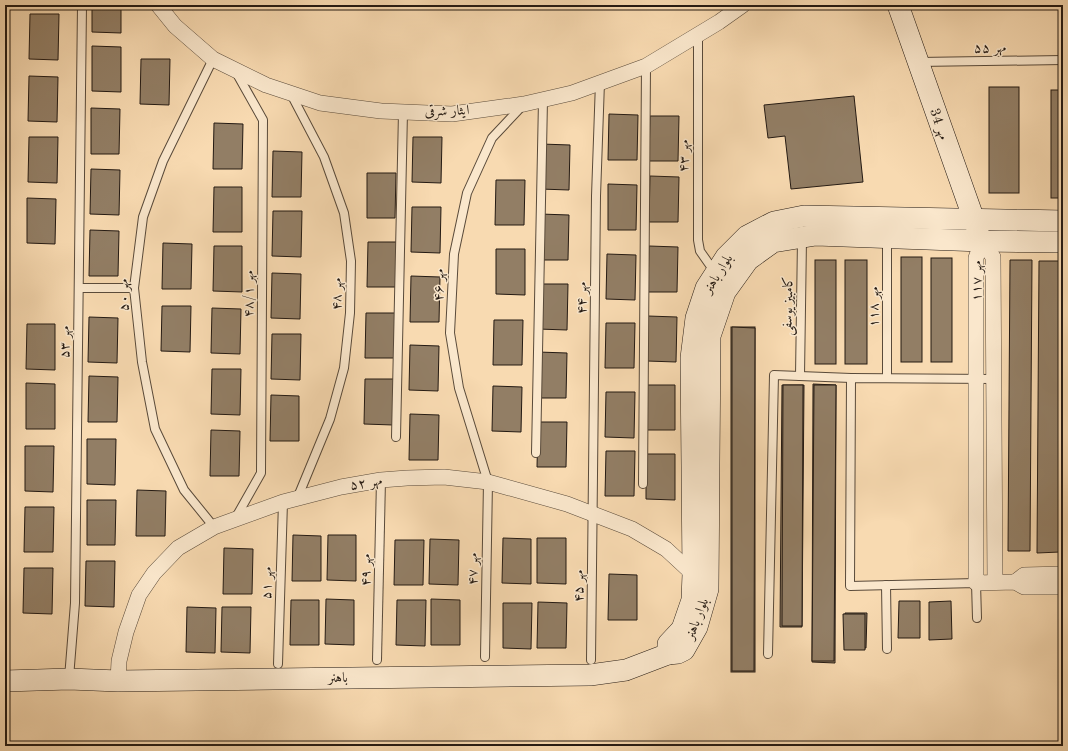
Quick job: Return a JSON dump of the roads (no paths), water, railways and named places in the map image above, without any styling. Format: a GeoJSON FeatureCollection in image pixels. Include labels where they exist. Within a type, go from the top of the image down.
{"type":"FeatureCollection","features":[{"type":"Feature","properties":{"kind":"main road","name":"مهر 34"},"geometry":{"type":"LineString","coordinates":[[898,5],[982,242]]}},
{"type":"Feature","properties":{"kind":"main road","name":"بلوار باهنر"},"geometry":{"type":"LineString","coordinates":[[1063,221],[804,216],[774,222],[746,236],[726,257],[706,288],[696,318],[691,358],[692,600],[682,629],[668,644],[668,654],[678,653],[684,650],[697,627],[708,589],[710,336],[725,292],[748,260],[772,242],[816,235],[982,242],[1063,242]]}},
{"type":"Feature","properties":{"kind":"main road","name":"باهنر"},"geometry":{"type":"LineString","coordinates":[[5,681],[69,679],[118,680],[590,675],[626,670],[668,654]]}},
{"type":"Feature","properties":{"kind":"street","name":"ایثار شرقی"},"geometry":{"type":"LineString","coordinates":[[158,5],[175,26],[213,59],[266,85],[320,103],[381,111],[452,114],[524,104],[572,93],[646,66],[698,35],[743,5]]}},
{"type":"Feature","properties":{"kind":"street","name":"مهر ۱۱۷"},"geometry":{"type":"LineString","coordinates":[[976,582],[976,258],[982,242]]}},
{"type":"Feature","properties":{"kind":"street","name":"مهر ۱۱۷"},"geometry":{"type":"LineString","coordinates":[[982,242],[993,256],[995,582]]}},
{"type":"Feature","properties":{"kind":"street","name":"مهر ۵۲"},"geometry":{"type":"LineString","coordinates":[[118,680],[119,661],[126,632],[139,596],[154,573],[178,548],[214,527],[235,519],[290,500],[341,487],[381,480],[444,477],[488,482],[567,504],[632,529],[666,549],[693,574]]}},
{"type":"Feature","properties":{"kind":"street"},"geometry":{"type":"LineString","coordinates":[[1015,582],[1024,575],[1063,574]]}},
{"type":"Feature","properties":{"kind":"street"},"geometry":{"type":"LineString","coordinates":[[976,582],[1015,582],[1024,587],[1063,587]]}},
{"type":"Feature","properties":{"kind":"lane","name":"مهر ۵۳"},"geometry":{"type":"LineString","coordinates":[[69,679],[75,602],[82,5]]}},
{"type":"Feature","properties":{"kind":"lane","name":"مهر ۴۳"},"geometry":{"type":"LineString","coordinates":[[698,35],[698,240],[700,250],[716,273]]}},
{"type":"Feature","properties":{"kind":"lane","name":"مهر ۵۰"},"geometry":{"type":"LineString","coordinates":[[213,59],[164,161],[143,217],[134,288],[142,362],[155,429],[184,490],[214,527]]}},
{"type":"Feature","properties":{"kind":"lane","name":"مهر ۵۵"},"geometry":{"type":"LineString","coordinates":[[918,62],[1063,60]]}},
{"type":"Feature","properties":{"kind":"lane"},"geometry":{"type":"LineString","coordinates":[[643,484],[646,66]]}},
{"type":"Feature","properties":{"kind":"lane","name":"مهر ۴۸/۱"},"geometry":{"type":"LineString","coordinates":[[235,70],[263,120],[263,128],[261,473],[235,519]]}},
{"type":"Feature","properties":{"kind":"lane","name":"مهر ۴۴"},"geometry":{"type":"LineString","coordinates":[[593,513],[596,196],[600,82]]}},
{"type":"Feature","properties":{"kind":"lane","name":"مهر ۴۸"},"geometry":{"type":"LineString","coordinates":[[290,93],[324,157],[344,213],[351,261],[350,313],[344,368],[330,418],[290,500]]}},
{"type":"Feature","properties":{"kind":"lane"},"geometry":{"type":"LineString","coordinates":[[536,453],[543,100]]}},
{"type":"Feature","properties":{"kind":"lane","name":"مهر ۴۶"},"geometry":{"type":"LineString","coordinates":[[488,482],[459,388],[450,333],[454,254],[467,193],[492,138],[524,104]]}},
{"type":"Feature","properties":{"kind":"lane"},"geometry":{"type":"LineString","coordinates":[[396,437],[403,112]]}},
{"type":"Feature","properties":{"kind":"lane","name":"کامبیز یوسفی"},"geometry":{"type":"LineString","coordinates":[[800,376],[802,237]]}},
{"type":"Feature","properties":{"kind":"lane","name":"مهر ۱۱۸"},"geometry":{"type":"LineString","coordinates":[[887,237],[887,378]]}},
{"type":"Feature","properties":{"kind":"lane"},"geometry":{"type":"LineString","coordinates":[[79,288],[134,288]]}},
{"type":"Feature","properties":{"kind":"lane"},"geometry":{"type":"LineString","coordinates":[[768,654],[774,375],[851,378],[994,379]]}},
{"type":"Feature","properties":{"kind":"lane"},"geometry":{"type":"LineString","coordinates":[[851,378],[850,586],[976,582]]}},
{"type":"Feature","properties":{"kind":"lane","name":"مهر ۴۹"},"geometry":{"type":"LineString","coordinates":[[377,660],[381,480]]}},
{"type":"Feature","properties":{"kind":"lane","name":"مهر ۴۷"},"geometry":{"type":"LineString","coordinates":[[485,657],[488,482]]}},
{"type":"Feature","properties":{"kind":"lane","name":"مهر ۵۱"},"geometry":{"type":"LineString","coordinates":[[278,664],[290,500]]}},
{"type":"Feature","properties":{"kind":"lane","name":"مهر ۴۵"},"geometry":{"type":"LineString","coordinates":[[592,660],[593,513]]}},
{"type":"Feature","properties":{"kind":"lane","name":"مهر ۱۱۷"},"geometry":{"type":"LineString","coordinates":[[976,582],[977,618]]}},
{"type":"Feature","properties":{"kind":"lane"},"geometry":{"type":"LineString","coordinates":[[886,585],[887,649]]}}]}
